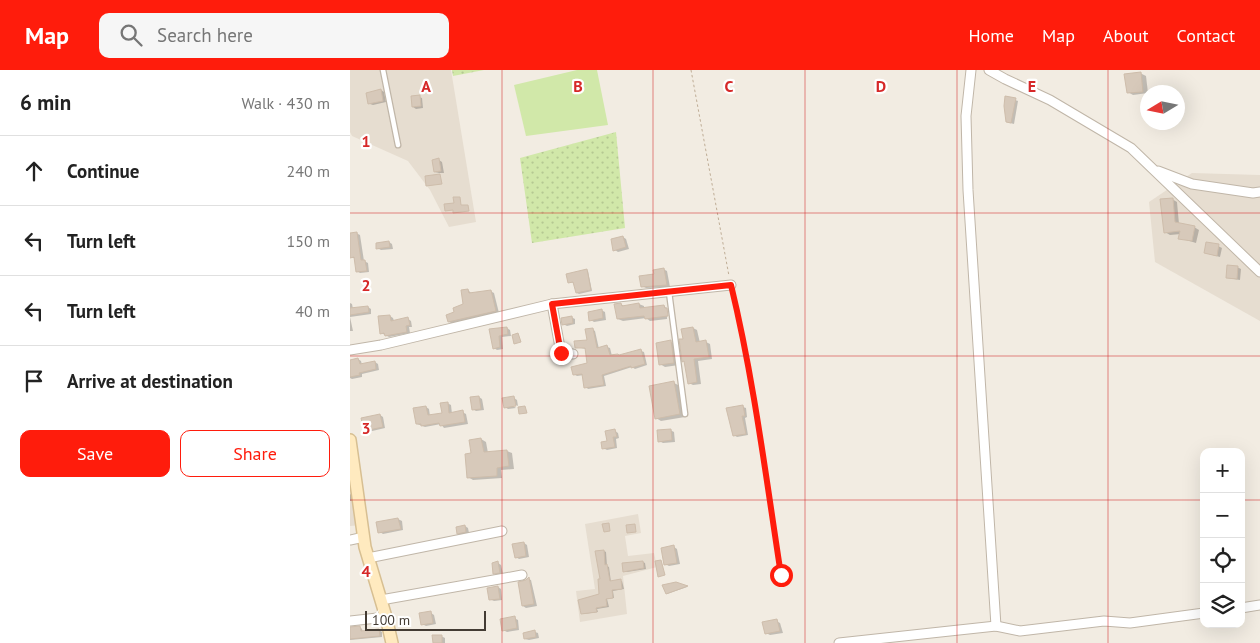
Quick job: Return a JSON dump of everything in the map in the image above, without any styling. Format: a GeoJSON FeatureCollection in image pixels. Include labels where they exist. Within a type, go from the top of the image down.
{"type":"FeatureCollection","features":[{"type":"Feature","properties":{"kind":"street"},"geometry":{"type":"LineString","coordinates":[[971,70],[966,116],[968,190],[996,626]]}},
{"type":"Feature","properties":{"kind":"street"},"geometry":{"type":"LineString","coordinates":[[989,70],[1050,100],[1131,148],[1260,272]]}},
{"type":"Feature","properties":{"kind":"street"},"geometry":{"type":"LineString","coordinates":[[1153,169],[1192,184],[1260,192]]}},
{"type":"Feature","properties":{"kind":"street"},"geometry":{"type":"LineString","coordinates":[[350,350],[381,345],[552,304],[731,285]]}},
{"type":"Feature","properties":{"kind":"street"},"geometry":{"type":"LineString","coordinates":[[552,304],[561,353],[573,354]]}},
{"type":"Feature","properties":{"kind":"street"},"geometry":{"type":"LineString","coordinates":[[350,440],[353,475],[368,558],[392,643]]}},
{"type":"Feature","properties":{"kind":"street"},"geometry":{"type":"LineString","coordinates":[[368,558],[502,531]]}},
{"type":"Feature","properties":{"kind":"street"},"geometry":{"type":"LineString","coordinates":[[350,540],[364,537]]}},
{"type":"Feature","properties":{"kind":"street"},"geometry":{"type":"LineString","coordinates":[[381,600],[522,575]]}},
{"type":"Feature","properties":{"kind":"street"},"geometry":{"type":"LineString","coordinates":[[1245,607],[1260,605]]}},
{"type":"Feature","properties":{"kind":"street"},"geometry":{"type":"LineString","coordinates":[[838,643],[996,626],[1020,631],[1104,622],[1130,623],[1200,614]]}},
{"type":"Feature","properties":{"kind":"street"},"geometry":{"type":"LineString","coordinates":[[350,620],[386,617]]}},
{"type":"Feature","properties":{"kind":"lane"},"geometry":{"type":"LineString","coordinates":[[383,70],[398,145]]}},
{"type":"Feature","properties":{"kind":"lane"},"geometry":{"type":"LineString","coordinates":[[669,291],[685,414]]}},
{"type":"Feature","properties":{"kind":"path"},"geometry":{"type":"LineString","coordinates":[[691,70],[731,285],[738,312],[781,575]]}},
{"type":"Feature","properties":{"kind":"shaded area"},"geometry":{"type":"Polygon","coordinates":[[[350,70],[451,70],[476,222],[449,227],[430,190],[408,161],[352,136],[350,132],[350,70]]]}},
{"type":"Feature","properties":{"kind":"shaded area"},"geometry":{"type":"Polygon","coordinates":[[[1192,173],[1260,175],[1260,321],[1155,262],[1149,202],[1192,173]]]}},
{"type":"Feature","properties":{"kind":"shaded area"},"geometry":{"type":"Polygon","coordinates":[[[350,447],[363,525],[350,526],[350,447]]]}},
{"type":"Feature","properties":{"kind":"shaded area"},"geometry":{"type":"Polygon","coordinates":[[[638,514],[641,533],[625,536],[628,556],[654,553],[657,567],[623,576],[627,614],[580,622],[576,591],[595,589],[585,524],[638,514]]]}},
{"type":"Feature","properties":{"kind":"green space"},"geometry":{"type":"Polygon","coordinates":[[[452,70],[484,70],[453,76],[452,70]]]}},
{"type":"Feature","properties":{"kind":"green space"},"geometry":{"type":"Polygon","coordinates":[[[577,70],[597,70],[608,125],[526,136],[514,85],[577,70]]]}},
{"type":"Feature","properties":{"kind":"green space"},"geometry":{"type":"Polygon","coordinates":[[[616,132],[625,228],[532,243],[520,158],[616,132]]]}},
{"type":"Feature","properties":{"kind":"building"},"geometry":{"type":"Polygon","coordinates":[[[1141,72],[1142,85],[1140,85],[1140,92],[1127,93],[1124,74],[1141,72]]]}},
{"type":"Feature","properties":{"kind":"building"},"geometry":{"type":"Polygon","coordinates":[[[381,89],[383,101],[368,104],[366,93],[381,89]]]}},
{"type":"Feature","properties":{"kind":"building"},"geometry":{"type":"Polygon","coordinates":[[[420,95],[421,106],[412,107],[411,96],[420,95]]]}},
{"type":"Feature","properties":{"kind":"building"},"geometry":{"type":"Polygon","coordinates":[[[1005,96],[1016,98],[1011,123],[1006,122],[1005,96]]]}},
{"type":"Feature","properties":{"kind":"building"},"geometry":{"type":"Polygon","coordinates":[[[439,158],[441,171],[434,172],[432,160],[439,158]]]}},
{"type":"Feature","properties":{"kind":"building"},"geometry":{"type":"Polygon","coordinates":[[[440,174],[442,184],[426,186],[425,176],[440,174]]]}},
{"type":"Feature","properties":{"kind":"building"},"geometry":{"type":"Polygon","coordinates":[[[453,197],[460,197],[461,205],[468,205],[469,211],[453,213],[453,210],[445,211],[444,204],[454,203],[453,197]]]}},
{"type":"Feature","properties":{"kind":"building"},"geometry":{"type":"Polygon","coordinates":[[[1173,198],[1175,222],[1195,226],[1192,241],[1178,239],[1180,231],[1164,233],[1160,199],[1173,198]]]}},
{"type":"Feature","properties":{"kind":"building"},"geometry":{"type":"Polygon","coordinates":[[[357,232],[361,260],[365,260],[367,271],[356,272],[354,257],[350,258],[350,233],[357,232]]]}},
{"type":"Feature","properties":{"kind":"building"},"geometry":{"type":"Polygon","coordinates":[[[623,236],[626,247],[613,251],[611,239],[623,236]]]}},
{"type":"Feature","properties":{"kind":"building"},"geometry":{"type":"Polygon","coordinates":[[[389,241],[390,247],[376,249],[376,243],[389,241]]]}},
{"type":"Feature","properties":{"kind":"building"},"geometry":{"type":"Polygon","coordinates":[[[1206,242],[1219,244],[1217,256],[1204,253],[1206,242]]]}},
{"type":"Feature","properties":{"kind":"building"},"geometry":{"type":"Polygon","coordinates":[[[1227,265],[1238,266],[1237,279],[1226,278],[1227,265]]]}},
{"type":"Feature","properties":{"kind":"building"},"geometry":{"type":"Polygon","coordinates":[[[664,268],[667,285],[641,287],[639,276],[654,274],[653,270],[664,268]]]}},
{"type":"Feature","properties":{"kind":"building"},"geometry":{"type":"Polygon","coordinates":[[[587,269],[591,290],[576,293],[573,282],[568,283],[566,274],[587,269]]]}},
{"type":"Feature","properties":{"kind":"building"},"geometry":{"type":"Polygon","coordinates":[[[468,289],[469,293],[491,290],[496,311],[448,322],[446,315],[454,312],[453,308],[463,304],[461,290],[468,289]]]}},
{"type":"Feature","properties":{"kind":"building"},"geometry":{"type":"Polygon","coordinates":[[[621,303],[622,306],[639,303],[640,308],[664,305],[667,308],[668,316],[645,319],[644,316],[617,319],[614,304],[621,303]]]}},
{"type":"Feature","properties":{"kind":"building"},"geometry":{"type":"Polygon","coordinates":[[[368,306],[369,312],[350,315],[350,308],[368,306]]]}},
{"type":"Feature","properties":{"kind":"building"},"geometry":{"type":"Polygon","coordinates":[[[602,309],[603,318],[589,321],[588,312],[602,309]]]}},
{"type":"Feature","properties":{"kind":"building"},"geometry":{"type":"Polygon","coordinates":[[[390,315],[391,321],[408,317],[410,325],[406,326],[407,332],[385,336],[384,333],[380,334],[378,316],[390,315]]]}},
{"type":"Feature","properties":{"kind":"building"},"geometry":{"type":"Polygon","coordinates":[[[572,316],[573,323],[562,325],[561,318],[572,316]]]}},
{"type":"Feature","properties":{"kind":"building"},"geometry":{"type":"Polygon","coordinates":[[[507,327],[508,334],[499,336],[500,347],[493,349],[489,329],[507,327]]]}},
{"type":"Feature","properties":{"kind":"building"},"geometry":{"type":"Polygon","coordinates":[[[693,327],[696,342],[706,340],[709,357],[694,359],[697,382],[688,384],[684,361],[682,362],[679,339],[683,339],[681,329],[693,327]]]}},
{"type":"Feature","properties":{"kind":"building"},"geometry":{"type":"Polygon","coordinates":[[[593,328],[597,348],[607,345],[610,355],[619,355],[641,349],[645,364],[631,368],[631,366],[602,375],[604,385],[584,388],[582,374],[573,375],[571,367],[587,363],[585,348],[575,348],[574,341],[587,340],[585,329],[593,328]]]}},
{"type":"Feature","properties":{"kind":"building"},"geometry":{"type":"Polygon","coordinates":[[[518,333],[521,342],[514,344],[512,335],[518,333]]]}},
{"type":"Feature","properties":{"kind":"building"},"geometry":{"type":"Polygon","coordinates":[[[671,340],[674,363],[659,365],[656,343],[671,340]]]}},
{"type":"Feature","properties":{"kind":"building"},"geometry":{"type":"Polygon","coordinates":[[[358,358],[360,364],[375,361],[376,369],[350,377],[350,360],[358,358]]]}},
{"type":"Feature","properties":{"kind":"building"},"geometry":{"type":"Polygon","coordinates":[[[674,381],[680,414],[655,419],[649,386],[674,381]]]}},
{"type":"Feature","properties":{"kind":"building"},"geometry":{"type":"Polygon","coordinates":[[[479,396],[481,409],[472,410],[470,397],[479,396]]]}},
{"type":"Feature","properties":{"kind":"building"},"geometry":{"type":"Polygon","coordinates":[[[514,396],[516,406],[504,408],[502,398],[514,396]]]}},
{"type":"Feature","properties":{"kind":"building"},"geometry":{"type":"Polygon","coordinates":[[[448,402],[449,413],[463,410],[465,422],[440,426],[439,423],[421,426],[421,424],[416,424],[413,408],[426,406],[428,415],[442,413],[440,403],[448,402]]]}},
{"type":"Feature","properties":{"kind":"building"},"geometry":{"type":"Polygon","coordinates":[[[743,405],[745,416],[742,416],[746,434],[733,436],[726,408],[743,405]]]}},
{"type":"Feature","properties":{"kind":"building"},"geometry":{"type":"Polygon","coordinates":[[[525,406],[527,413],[519,414],[518,407],[525,406]]]}},
{"type":"Feature","properties":{"kind":"building"},"geometry":{"type":"Polygon","coordinates":[[[380,414],[383,427],[364,431],[361,418],[380,414]]]}},
{"type":"Feature","properties":{"kind":"building"},"geometry":{"type":"Polygon","coordinates":[[[615,429],[617,437],[613,437],[615,447],[602,449],[601,442],[607,441],[605,431],[615,429]]]}},
{"type":"Feature","properties":{"kind":"building"},"geometry":{"type":"Polygon","coordinates":[[[671,429],[672,440],[658,442],[657,430],[671,429]]]}},
{"type":"Feature","properties":{"kind":"building"},"geometry":{"type":"Polygon","coordinates":[[[481,438],[484,452],[507,450],[509,466],[497,468],[497,476],[467,478],[465,454],[471,453],[469,440],[481,438]]]}},
{"type":"Feature","properties":{"kind":"building"},"geometry":{"type":"Polygon","coordinates":[[[398,518],[401,529],[378,533],[376,522],[398,518]]]}},
{"type":"Feature","properties":{"kind":"building"},"geometry":{"type":"Polygon","coordinates":[[[609,523],[610,531],[604,532],[602,524],[609,523]]]}},
{"type":"Feature","properties":{"kind":"building"},"geometry":{"type":"Polygon","coordinates":[[[635,524],[636,532],[627,533],[626,525],[635,524]]]}},
{"type":"Feature","properties":{"kind":"building"},"geometry":{"type":"Polygon","coordinates":[[[465,525],[466,532],[457,534],[456,527],[465,525]]]}},
{"type":"Feature","properties":{"kind":"building"},"geometry":{"type":"Polygon","coordinates":[[[524,542],[526,556],[515,558],[512,544],[524,542]]]}},
{"type":"Feature","properties":{"kind":"building"},"geometry":{"type":"Polygon","coordinates":[[[674,545],[677,563],[664,565],[661,548],[674,545]]]}},
{"type":"Feature","properties":{"kind":"building"},"geometry":{"type":"Polygon","coordinates":[[[604,550],[605,565],[607,564],[610,581],[621,579],[622,589],[612,590],[613,598],[606,599],[607,606],[596,608],[597,612],[581,614],[578,600],[599,594],[598,579],[600,579],[595,551],[604,550]]]}},
{"type":"Feature","properties":{"kind":"building"},"geometry":{"type":"Polygon","coordinates":[[[661,560],[665,575],[658,577],[655,561],[661,560]]]}},
{"type":"Feature","properties":{"kind":"building"},"geometry":{"type":"Polygon","coordinates":[[[498,561],[500,573],[493,574],[492,563],[498,561]]]}},
{"type":"Feature","properties":{"kind":"building"},"geometry":{"type":"Polygon","coordinates":[[[643,561],[644,568],[623,572],[622,563],[643,561]]]}},
{"type":"Feature","properties":{"kind":"building"},"geometry":{"type":"Polygon","coordinates":[[[529,577],[534,604],[522,606],[518,582],[529,577]]]}},
{"type":"Feature","properties":{"kind":"building"},"geometry":{"type":"Polygon","coordinates":[[[676,582],[688,586],[666,594],[662,585],[676,582]]]}},
{"type":"Feature","properties":{"kind":"building"},"geometry":{"type":"Polygon","coordinates":[[[498,586],[500,599],[489,600],[487,588],[498,586]]]}},
{"type":"Feature","properties":{"kind":"building"},"geometry":{"type":"Polygon","coordinates":[[[431,611],[433,623],[421,625],[419,613],[431,611]]]}},
{"type":"Feature","properties":{"kind":"building"},"geometry":{"type":"Polygon","coordinates":[[[515,616],[517,628],[502,631],[500,619],[515,616]]]}},
{"type":"Feature","properties":{"kind":"building"},"geometry":{"type":"Polygon","coordinates":[[[777,619],[780,631],[765,634],[762,622],[777,619]]]}},
{"type":"Feature","properties":{"kind":"building"},"geometry":{"type":"Polygon","coordinates":[[[360,626],[361,631],[379,629],[380,636],[350,639],[350,627],[360,626]]]}},
{"type":"Feature","properties":{"kind":"building"},"geometry":{"type":"Polygon","coordinates":[[[535,630],[536,637],[524,639],[523,633],[535,630]]]}},
{"type":"Feature","properties":{"kind":"building"},"geometry":{"type":"Polygon","coordinates":[[[432,635],[442,635],[442,643],[433,643],[432,635]]]}},
{"type":"Feature","properties":{"kind":"route"},"geometry":{"type":"LineString","coordinates":[[561,353],[552,304],[731,285],[738,312],[756,414],[781,575]]}}]}
